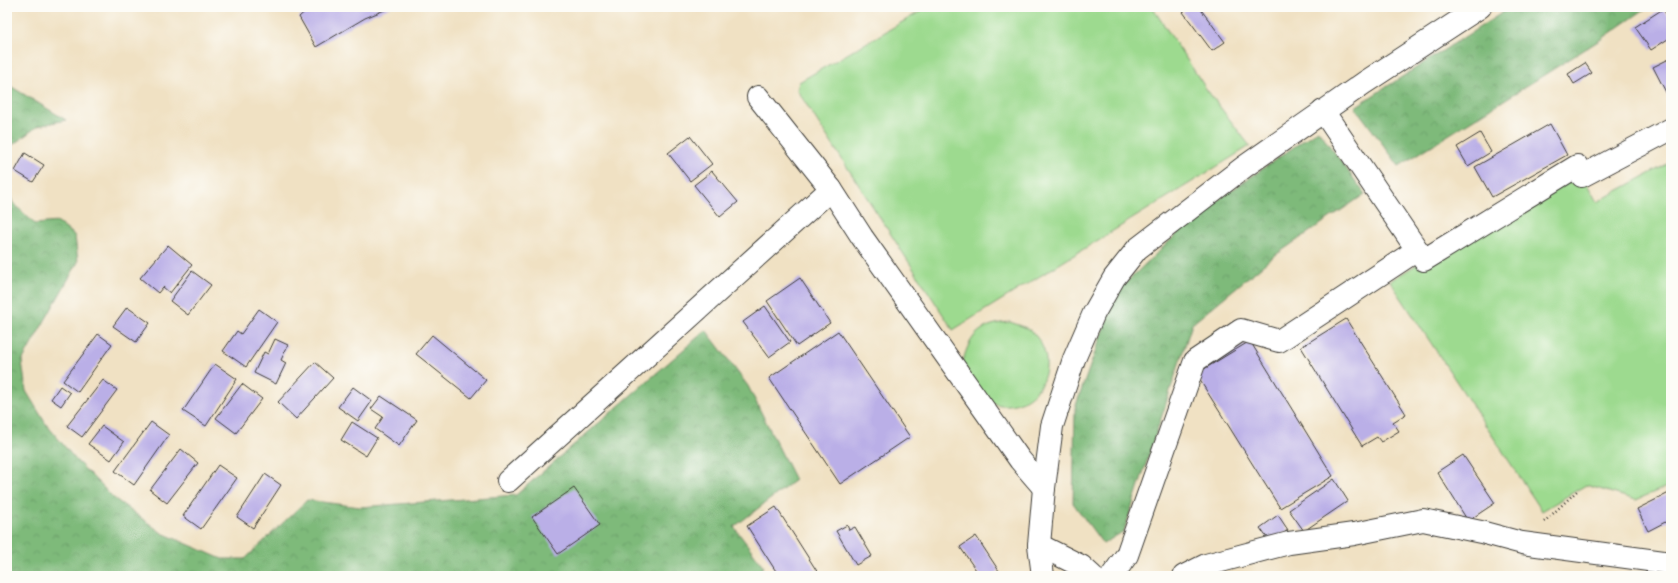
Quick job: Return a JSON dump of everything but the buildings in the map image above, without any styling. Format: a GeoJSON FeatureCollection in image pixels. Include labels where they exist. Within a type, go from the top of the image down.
{"type":"FeatureCollection","features":[{"type":"Feature","properties":{"kind":"lane"},"geometry":{"type":"LineString","coordinates":[[1043,576],[1039,545],[1044,488],[1052,426],[1074,359],[1094,313],[1114,278],[1137,249],[1244,167],[1364,82],[1480,7]]}},
{"type":"Feature","properties":{"kind":"lane"},"geometry":{"type":"LineString","coordinates":[[758,97],[831,189],[862,237],[1020,460],[1044,488]]}},
{"type":"Feature","properties":{"kind":"lane"},"geometry":{"type":"LineString","coordinates":[[1323,111],[1424,260],[1580,171],[1671,129]]}},
{"type":"Feature","properties":{"kind":"lane"},"geometry":{"type":"LineString","coordinates":[[508,481],[831,189]]}},
{"type":"Feature","properties":{"kind":"lane"},"geometry":{"type":"LineString","coordinates":[[1112,576],[1127,555],[1195,361],[1241,330],[1279,341],[1417,250]]}},
{"type":"Feature","properties":{"kind":"lane"},"geometry":{"type":"LineString","coordinates":[[1184,576],[1206,565],[1289,543],[1354,534],[1424,520],[1481,532],[1522,543],[1671,563]]}},
{"type":"Feature","properties":{"kind":"lane"},"geometry":{"type":"LineString","coordinates":[[1039,545],[1080,566],[1092,576]]}},
{"type":"Feature","properties":{"kind":"path"},"geometry":{"type":"LineString","coordinates":[[1522,543],[1578,490]]}},
{"type":"Feature","properties":{"kind":"green space"},"geometry":{"type":"Polygon","coordinates":[[[928,7],[1152,7],[1207,90],[1250,146],[953,330],[797,90],[799,82],[928,7]]]}},
{"type":"Feature","properties":{"kind":"green space"},"geometry":{"type":"Polygon","coordinates":[[[1511,7],[1648,7],[1603,38],[1399,166],[1355,107],[1511,7]]]}},
{"type":"Feature","properties":{"kind":"green space"},"geometry":{"type":"Polygon","coordinates":[[[7,84],[66,120],[38,126],[7,149],[7,84]]]}},
{"type":"Feature","properties":{"kind":"green space"},"geometry":{"type":"Polygon","coordinates":[[[1318,130],[1365,194],[1274,256],[1192,324],[1124,531],[1103,544],[1073,503],[1075,408],[1117,291],[1198,214],[1318,130]]]}},
{"type":"Feature","properties":{"kind":"green space"},"geometry":{"type":"Polygon","coordinates":[[[1671,162],[1671,485],[1636,500],[1586,485],[1542,511],[1390,281],[1577,166],[1597,202],[1671,162]]]}},
{"type":"Feature","properties":{"kind":"green space"},"geometry":{"type":"Polygon","coordinates":[[[7,188],[13,203],[35,224],[57,222],[75,236],[78,262],[22,361],[26,391],[46,424],[75,459],[115,499],[162,533],[222,559],[245,559],[307,500],[360,507],[516,495],[706,330],[748,386],[795,480],[734,527],[764,567],[751,576],[7,576],[7,188]]]}},
{"type":"Feature","properties":{"kind":"green space"},"geometry":{"type":"Polygon","coordinates":[[[1010,322],[1026,328],[1034,334],[1042,346],[1046,358],[1046,370],[1042,382],[1036,392],[1015,404],[1001,405],[981,397],[963,361],[969,344],[978,332],[991,325],[1010,322]]]}}]}
